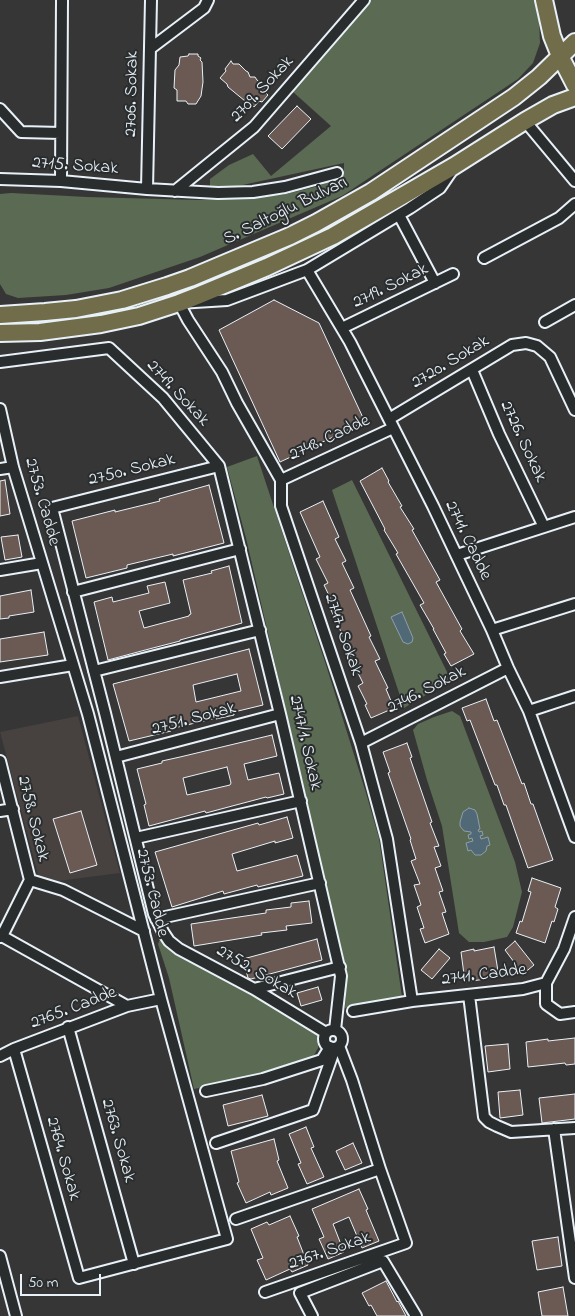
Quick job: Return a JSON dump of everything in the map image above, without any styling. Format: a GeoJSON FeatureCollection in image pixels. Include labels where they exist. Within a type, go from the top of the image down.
{"type":"FeatureCollection","features":[{"type":"Feature","properties":{"kind":"main road"},"geometry":{"type":"LineString","coordinates":[[544,0],[552,36],[573,80]]}},
{"type":"Feature","properties":{"kind":"main road","name":"S. Saltoğlu Bulvarı"},"geometry":{"type":"LineString","coordinates":[[0,315],[76,309],[122,300],[190,278],[290,236],[323,220],[371,192],[514,97],[539,77],[575,42]]}},
{"type":"Feature","properties":{"kind":"main road"},"geometry":{"type":"LineString","coordinates":[[0,334],[40,332],[101,324],[139,316],[179,303],[267,267],[324,240],[454,166],[524,120],[553,105],[575,97]]}},
{"type":"Feature","properties":{"kind":"street"},"geometry":{"type":"LineString","coordinates":[[61,181],[62,0]]}},
{"type":"Feature","properties":{"kind":"street","name":"2706. Sokak"},"geometry":{"type":"LineString","coordinates":[[147,189],[152,0]]}},
{"type":"Feature","properties":{"kind":"street"},"geometry":{"type":"LineString","coordinates":[[151,48],[204,8],[208,0]]}},
{"type":"Feature","properties":{"kind":"street","name":"2709. Sokak"},"geometry":{"type":"LineString","coordinates":[[175,191],[254,127],[364,0]]}},
{"type":"Feature","properties":{"kind":"street"},"geometry":{"type":"LineString","coordinates":[[0,109],[21,132],[61,133]]}},
{"type":"Feature","properties":{"kind":"street"},"geometry":{"type":"LineString","coordinates":[[524,120],[575,181]]}},
{"type":"Feature","properties":{"kind":"street"},"geometry":{"type":"LineString","coordinates":[[179,303],[227,300],[307,270],[440,188],[454,166]]}},
{"type":"Feature","properties":{"kind":"street","name":"2715. Sokak"},"geometry":{"type":"LineString","coordinates":[[0,179],[61,181],[218,193],[253,192],[285,187],[337,173]]}},
{"type":"Feature","properties":{"kind":"street"},"geometry":{"type":"LineString","coordinates":[[484,258],[559,218],[575,204]]}},
{"type":"Feature","properties":{"kind":"street"},"geometry":{"type":"LineString","coordinates":[[399,215],[435,283]]}},
{"type":"Feature","properties":{"kind":"street","name":"2741. Cadde"},"geometry":{"type":"LineString","coordinates":[[307,270],[350,342],[457,555],[529,711],[575,837]]}},
{"type":"Feature","properties":{"kind":"street","name":"2719. Sokak"},"geometry":{"type":"LineString","coordinates":[[342,328],[453,274]]}},
{"type":"Feature","properties":{"kind":"street","name":"2747. Sokak"},"geometry":{"type":"LineString","coordinates":[[179,303],[222,372],[237,403],[281,480],[281,506],[361,743],[387,839],[412,1001]]}},
{"type":"Feature","properties":{"kind":"street"},"geometry":{"type":"LineString","coordinates":[[545,322],[575,305]]}},
{"type":"Feature","properties":{"kind":"street","name":"2720. Sokak"},"geometry":{"type":"LineString","coordinates":[[391,423],[512,345],[526,343],[542,349],[550,357],[575,410]]}},
{"type":"Feature","properties":{"kind":"street","name":"2749. Sokak"},"geometry":{"type":"LineString","coordinates":[[0,362],[109,348],[163,398],[220,466]]}},
{"type":"Feature","properties":{"kind":"street","name":"2726. Sokak"},"geometry":{"type":"LineString","coordinates":[[472,370],[499,434],[544,527]]}},
{"type":"Feature","properties":{"kind":"street","name":"2753. Cadde"},"geometry":{"type":"LineString","coordinates":[[0,409],[13,468],[88,714],[161,999],[227,1239],[79,1278]]}},
{"type":"Feature","properties":{"kind":"street","name":"2748. Cadde"},"geometry":{"type":"LineString","coordinates":[[281,480],[391,423]]}},
{"type":"Feature","properties":{"kind":"street","name":"2750. Sokak"},"geometry":{"type":"LineString","coordinates":[[74,592],[52,508],[220,466]]}},
{"type":"Feature","properties":{"kind":"street","name":"2747/1. Sokak"},"geometry":{"type":"LineString","coordinates":[[220,466],[342,976],[331,1032]]}},
{"type":"Feature","properties":{"kind":"street"},"geometry":{"type":"LineString","coordinates":[[0,469],[13,468]]}},
{"type":"Feature","properties":{"kind":"street"},"geometry":{"type":"LineString","coordinates":[[457,555],[575,517]]}},
{"type":"Feature","properties":{"kind":"street"},"geometry":{"type":"LineString","coordinates":[[240,548],[74,592],[156,919],[320,883]]}},
{"type":"Feature","properties":{"kind":"street"},"geometry":{"type":"LineString","coordinates":[[0,570],[42,563]]}},
{"type":"Feature","properties":{"kind":"street"},"geometry":{"type":"LineString","coordinates":[[492,630],[575,604]]}},
{"type":"Feature","properties":{"kind":"street"},"geometry":{"type":"LineString","coordinates":[[94,671],[260,630]]}},
{"type":"Feature","properties":{"kind":"street"},"geometry":{"type":"LineString","coordinates":[[0,677],[73,665]]}},
{"type":"Feature","properties":{"kind":"street","name":"2746. Sokak"},"geometry":{"type":"LineString","coordinates":[[361,743],[508,668]]}},
{"type":"Feature","properties":{"kind":"street"},"geometry":{"type":"LineString","coordinates":[[529,711],[575,696]]}},
{"type":"Feature","properties":{"kind":"street","name":"2751. Sokak"},"geometry":{"type":"LineString","coordinates":[[116,757],[280,714]]}},
{"type":"Feature","properties":{"kind":"street","name":"2758. Sokak"},"geometry":{"type":"LineString","coordinates":[[0,761],[30,880],[1,936]]}},
{"type":"Feature","properties":{"kind":"street"},"geometry":{"type":"LineString","coordinates":[[136,838],[301,800]]}},
{"type":"Feature","properties":{"kind":"street"},"geometry":{"type":"LineString","coordinates":[[0,812],[12,809]]}},
{"type":"Feature","properties":{"kind":"street"},"geometry":{"type":"LineString","coordinates":[[30,880],[63,890],[144,931]]}},
{"type":"Feature","properties":{"kind":"street","name":"2741. Cadde"},"geometry":{"type":"LineString","coordinates":[[354,1011],[412,1001],[523,989],[546,983],[564,949],[575,917]]}},
{"type":"Feature","properties":{"kind":"street","name":"2752. Sokak"},"geometry":{"type":"LineString","coordinates":[[156,919],[169,941],[179,949],[331,1032]]}},
{"type":"Feature","properties":{"kind":"street"},"geometry":{"type":"LineString","coordinates":[[1,936],[127,1006]]}},
{"type":"Feature","properties":{"kind":"street"},"geometry":{"type":"LineString","coordinates":[[254,989],[340,967]]}},
{"type":"Feature","properties":{"kind":"street"},"geometry":{"type":"LineString","coordinates":[[546,983],[546,1004],[560,1014],[575,1012]]}},
{"type":"Feature","properties":{"kind":"street"},"geometry":{"type":"LineString","coordinates":[[469,995],[484,1117],[489,1122],[511,1132],[575,1128]]}},
{"type":"Feature","properties":{"kind":"street","name":"2765. Cadde"},"geometry":{"type":"LineString","coordinates":[[0,1056],[127,1006],[161,999]]}},
{"type":"Feature","properties":{"kind":"street","name":"2763. Sokak"},"geometry":{"type":"LineString","coordinates":[[68,1028],[134,1264]]}},
{"type":"Feature","properties":{"kind":"street"},"geometry":{"type":"LineString","coordinates":[[206,1091],[263,1079],[322,1060],[334,1047],[342,1037],[338,1031],[331,1032],[325,1039],[326,1044],[334,1047],[352,1080],[380,1169],[236,1219]]}},
{"type":"Feature","properties":{"kind":"street"},"geometry":{"type":"LineString","coordinates":[[216,1143],[313,1110],[334,1047]]}},
{"type":"Feature","properties":{"kind":"street","name":"2764. Sokak"},"geometry":{"type":"LineString","coordinates":[[14,1049],[79,1278]]}},
{"type":"Feature","properties":{"kind":"street"},"geometry":{"type":"LineString","coordinates":[[554,1130],[575,1278]]}},
{"type":"Feature","properties":{"kind":"street","name":"2767. Sokak"},"geometry":{"type":"LineString","coordinates":[[265,1292],[406,1243],[380,1169]]}},
{"type":"Feature","properties":{"kind":"street"},"geometry":{"type":"LineString","coordinates":[[0,1256],[16,1316]]}},
{"type":"Feature","properties":{"kind":"street"},"geometry":{"type":"LineString","coordinates":[[312,1316],[300,1293],[383,1261],[416,1316]]}},
{"type":"Feature","properties":{"kind":"street"},"geometry":{"type":"LineString","coordinates":[[0,1299],[11,1296]]}},
{"type":"Feature","properties":{"kind":"shaded area"},"geometry":{"type":"Polygon","coordinates":[[[78,716],[120,873],[58,881],[39,878],[0,732],[78,716]]]}},
{"type":"Feature","properties":{"kind":"green space"},"geometry":{"type":"Polygon","coordinates":[[[370,0],[535,0],[539,17],[540,43],[533,63],[518,79],[342,196],[200,257],[109,288],[66,295],[18,298],[6,294],[0,284],[0,194],[197,200],[282,195],[319,186],[344,175],[344,163],[224,189],[210,188],[210,179],[229,165],[253,154],[271,176],[331,126],[292,91],[370,0]]]}},
{"type":"Feature","properties":{"kind":"green space"},"geometry":{"type":"Polygon","coordinates":[[[257,456],[326,665],[379,838],[402,997],[345,1008],[347,976],[246,538],[227,467],[257,456]]]}},
{"type":"Feature","properties":{"kind":"green space"},"geometry":{"type":"Polygon","coordinates":[[[352,480],[451,680],[404,708],[332,490],[352,480]]]}},
{"type":"Feature","properties":{"kind":"green space"},"geometry":{"type":"Polygon","coordinates":[[[452,711],[460,716],[515,862],[522,892],[513,927],[507,937],[484,942],[469,942],[459,933],[442,826],[413,730],[418,724],[452,711]]]}},
{"type":"Feature","properties":{"kind":"green space"},"geometry":{"type":"Polygon","coordinates":[[[160,939],[167,945],[316,1032],[320,1038],[318,1048],[313,1057],[279,1071],[194,1089],[169,978],[158,944],[160,939]]]}},
{"type":"Feature","properties":{"kind":"water"},"geometry":{"type":"Polygon","coordinates":[[[402,612],[413,638],[412,642],[408,644],[403,642],[391,617],[402,612]]]}},
{"type":"Feature","properties":{"kind":"water"},"geometry":{"type":"Polygon","coordinates":[[[469,808],[475,810],[477,814],[480,829],[478,830],[479,832],[482,831],[483,835],[480,836],[481,839],[488,837],[490,845],[487,846],[486,851],[481,855],[475,855],[471,850],[468,851],[466,843],[473,841],[472,838],[469,839],[468,835],[471,832],[464,831],[460,826],[463,812],[469,808]]]}},
{"type":"Feature","properties":{"kind":"building"},"geometry":{"type":"Polygon","coordinates":[[[189,54],[198,54],[202,62],[203,82],[201,96],[196,104],[177,101],[177,90],[174,88],[175,70],[179,65],[180,57],[188,56],[189,54]]]}},
{"type":"Feature","properties":{"kind":"building"},"geometry":{"type":"Polygon","coordinates":[[[231,61],[233,64],[239,64],[248,72],[250,77],[255,77],[265,87],[268,95],[254,107],[228,87],[220,78],[231,61]]]}},
{"type":"Feature","properties":{"kind":"building"},"geometry":{"type":"Polygon","coordinates":[[[297,106],[311,119],[282,149],[268,136],[297,106]]]}},
{"type":"Feature","properties":{"kind":"building"},"geometry":{"type":"Polygon","coordinates":[[[274,300],[319,323],[365,422],[280,462],[219,330],[274,300]]]}},
{"type":"Feature","properties":{"kind":"building"},"geometry":{"type":"Polygon","coordinates":[[[382,468],[402,506],[400,507],[414,529],[412,530],[440,580],[436,582],[462,629],[460,631],[474,654],[451,666],[434,629],[420,605],[424,603],[396,554],[398,553],[384,530],[360,481],[382,468]]]}},
{"type":"Feature","properties":{"kind":"building"},"geometry":{"type":"Polygon","coordinates":[[[5,480],[10,514],[0,516],[0,481],[5,480]]]}},
{"type":"Feature","properties":{"kind":"building"},"geometry":{"type":"Polygon","coordinates":[[[209,485],[224,543],[127,565],[127,568],[86,578],[72,521],[160,501],[159,499],[209,485]]]}},
{"type":"Feature","properties":{"kind":"building"},"geometry":{"type":"Polygon","coordinates":[[[323,501],[339,537],[335,539],[346,561],[342,563],[354,588],[350,590],[380,659],[375,661],[388,688],[386,689],[394,708],[371,718],[365,705],[367,704],[358,686],[363,683],[331,610],[335,608],[324,585],[328,583],[316,559],[320,557],[300,512],[323,501]]]}},
{"type":"Feature","properties":{"kind":"building"},"geometry":{"type":"Polygon","coordinates":[[[18,535],[22,557],[5,560],[1,537],[18,535]]]}},
{"type":"Feature","properties":{"kind":"building"},"geometry":{"type":"Polygon","coordinates":[[[229,566],[242,623],[108,660],[94,602],[112,597],[113,602],[149,593],[147,586],[165,582],[170,603],[139,611],[144,628],[189,616],[191,614],[183,580],[212,573],[211,571],[229,566]]]}},
{"type":"Feature","properties":{"kind":"building"},"geometry":{"type":"Polygon","coordinates":[[[31,590],[34,612],[0,619],[0,596],[31,590]]]}},
{"type":"Feature","properties":{"kind":"building"},"geometry":{"type":"Polygon","coordinates":[[[44,632],[48,655],[0,662],[0,639],[44,632]]]}},
{"type":"Feature","properties":{"kind":"building"},"geometry":{"type":"Polygon","coordinates":[[[249,649],[263,705],[234,712],[234,715],[170,729],[171,731],[129,741],[113,684],[249,649]],[[237,674],[193,685],[196,702],[241,691],[237,674]]]}},
{"type":"Feature","properties":{"kind":"building"},"geometry":{"type":"Polygon","coordinates":[[[486,699],[494,721],[497,720],[522,784],[524,783],[531,804],[533,804],[553,860],[528,868],[506,805],[504,805],[497,785],[495,785],[470,720],[467,721],[462,708],[486,699]]]}},
{"type":"Feature","properties":{"kind":"building"},"geometry":{"type":"Polygon","coordinates":[[[272,735],[277,756],[244,764],[248,780],[279,773],[284,794],[206,813],[205,811],[149,826],[144,805],[146,804],[137,769],[162,763],[162,761],[272,735]],[[227,767],[183,778],[187,795],[230,785],[227,767]]]}},
{"type":"Feature","properties":{"kind":"building"},"geometry":{"type":"Polygon","coordinates":[[[407,743],[412,757],[410,758],[432,822],[430,823],[439,846],[434,847],[441,866],[435,868],[443,891],[439,892],[446,912],[442,913],[449,934],[425,943],[420,929],[424,928],[417,907],[421,905],[414,885],[420,884],[411,861],[416,859],[383,752],[407,743]]]}},
{"type":"Feature","properties":{"kind":"building"},"geometry":{"type":"Polygon","coordinates":[[[81,811],[97,865],[70,873],[53,819],[81,811]]]}},
{"type":"Feature","properties":{"kind":"building"},"geometry":{"type":"Polygon","coordinates":[[[287,817],[293,838],[275,843],[275,841],[232,854],[237,871],[297,855],[303,876],[224,894],[223,891],[172,907],[155,852],[258,823],[259,825],[287,817]]]}},
{"type":"Feature","properties":{"kind":"building"},"geometry":{"type":"Polygon","coordinates":[[[532,878],[561,888],[555,907],[558,909],[545,943],[516,933],[520,921],[522,922],[531,892],[528,891],[532,878]]]}},
{"type":"Feature","properties":{"kind":"building"},"geometry":{"type":"Polygon","coordinates":[[[309,901],[312,923],[286,926],[287,930],[261,933],[262,935],[194,946],[191,924],[266,913],[266,910],[291,907],[291,903],[309,901]]]}},
{"type":"Feature","properties":{"kind":"building"},"geometry":{"type":"Polygon","coordinates":[[[317,939],[322,960],[251,979],[248,978],[243,959],[317,939]]]}},
{"type":"Feature","properties":{"kind":"building"},"geometry":{"type":"Polygon","coordinates":[[[515,941],[534,965],[523,974],[505,950],[515,941]]]}},
{"type":"Feature","properties":{"kind":"building"},"geometry":{"type":"Polygon","coordinates":[[[494,947],[499,977],[465,982],[461,952],[494,947]]]}},
{"type":"Feature","properties":{"kind":"building"},"geometry":{"type":"Polygon","coordinates":[[[439,949],[450,958],[432,979],[421,970],[439,949]]]}},
{"type":"Feature","properties":{"kind":"building"},"geometry":{"type":"Polygon","coordinates":[[[318,987],[322,1000],[301,1006],[297,993],[318,987]]]}},
{"type":"Feature","properties":{"kind":"building"},"geometry":{"type":"Polygon","coordinates":[[[575,1038],[575,1064],[566,1065],[565,1063],[528,1067],[526,1042],[575,1038]]]}},
{"type":"Feature","properties":{"kind":"building"},"geometry":{"type":"Polygon","coordinates":[[[508,1044],[510,1069],[488,1072],[485,1046],[508,1044]]]}},
{"type":"Feature","properties":{"kind":"building"},"geometry":{"type":"Polygon","coordinates":[[[520,1090],[523,1115],[500,1118],[498,1092],[520,1090]]]}},
{"type":"Feature","properties":{"kind":"building"},"geometry":{"type":"Polygon","coordinates":[[[575,1094],[575,1119],[542,1123],[539,1098],[575,1094]]]}},
{"type":"Feature","properties":{"kind":"building"},"geometry":{"type":"Polygon","coordinates":[[[262,1095],[268,1116],[228,1126],[223,1105],[262,1095]]]}},
{"type":"Feature","properties":{"kind":"building"},"geometry":{"type":"Polygon","coordinates":[[[306,1127],[314,1147],[311,1148],[324,1177],[307,1184],[298,1164],[301,1163],[289,1134],[306,1127]]]}},
{"type":"Feature","properties":{"kind":"building"},"geometry":{"type":"Polygon","coordinates":[[[274,1139],[279,1160],[277,1161],[288,1188],[271,1195],[270,1192],[246,1203],[237,1183],[239,1182],[231,1151],[274,1139]]]}},
{"type":"Feature","properties":{"kind":"building"},"geometry":{"type":"Polygon","coordinates":[[[353,1143],[362,1163],[345,1170],[336,1151],[353,1143]]]}},
{"type":"Feature","properties":{"kind":"building"},"geometry":{"type":"Polygon","coordinates":[[[359,1189],[379,1241],[362,1248],[349,1217],[333,1224],[344,1252],[328,1259],[319,1239],[324,1237],[312,1209],[359,1189]]]}},
{"type":"Feature","properties":{"kind":"building"},"geometry":{"type":"Polygon","coordinates":[[[290,1216],[299,1236],[297,1237],[308,1265],[292,1272],[290,1269],[266,1280],[257,1260],[263,1258],[251,1229],[267,1222],[269,1225],[290,1216]]]}},
{"type":"Feature","properties":{"kind":"building"},"geometry":{"type":"Polygon","coordinates":[[[558,1237],[562,1266],[537,1270],[532,1241],[558,1237]]]}},
{"type":"Feature","properties":{"kind":"building"},"geometry":{"type":"Polygon","coordinates":[[[386,1281],[406,1316],[377,1316],[371,1305],[369,1306],[362,1293],[386,1281]]]}},
{"type":"Feature","properties":{"kind":"building"},"geometry":{"type":"Polygon","coordinates":[[[563,1287],[568,1316],[542,1316],[538,1292],[563,1287]]]}}]}
